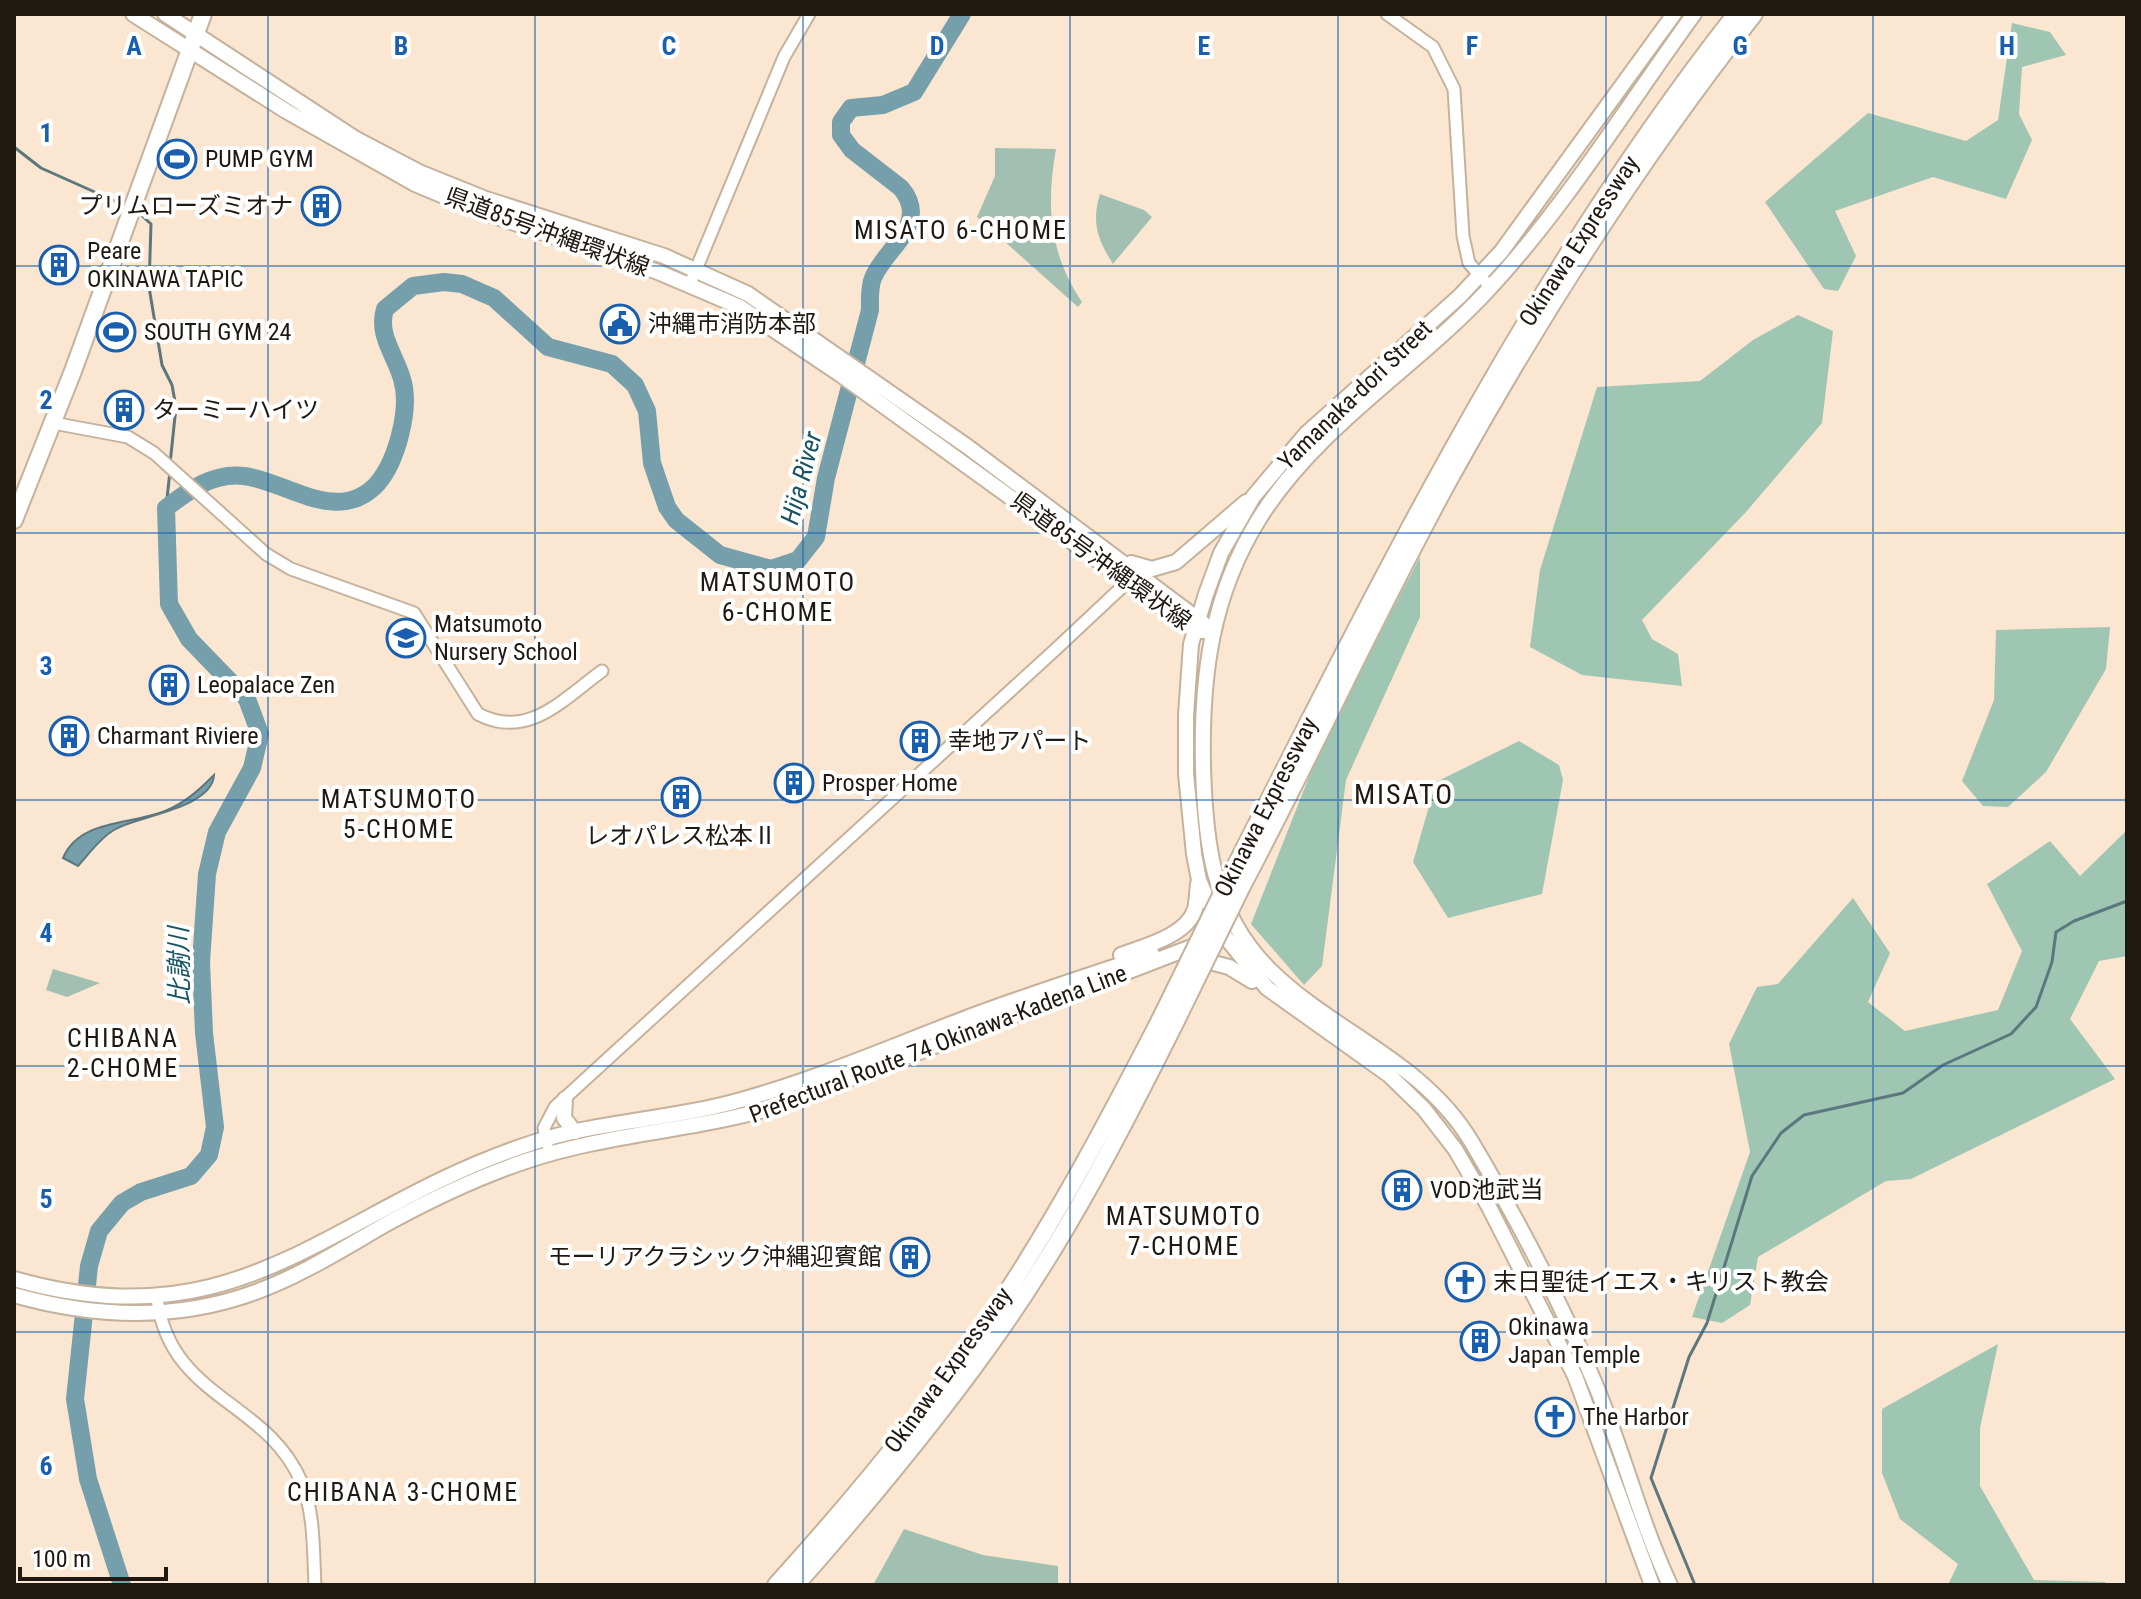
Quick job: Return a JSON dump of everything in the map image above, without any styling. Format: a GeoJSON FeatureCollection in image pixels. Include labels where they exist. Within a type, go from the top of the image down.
{"type":"FeatureCollection","features":[{"type":"Feature","properties":{"kind":"highway"},"geometry":{"type":"LineString","coordinates":[[14,520],[53,423],[203,14]]}},
{"type":"Feature","properties":{"kind":"highway","name":"Okinawa Expressway"},"geometry":{"type":"LineString","coordinates":[[796,1585],[887,1477],[1004,1326],[1094,1182],[1167,1023],[1411,522],[1515,341],[1661,114],[1736,14]]}},
{"type":"Feature","properties":{"kind":"highway","name":"Okinawa Expressway"},"geometry":{"type":"LineString","coordinates":[[1237,879],[1423,530],[1526,348],[1674,121],[1754,14]]}},
{"type":"Feature","properties":{"kind":"highway","name":"Okinawa Expressway"},"geometry":{"type":"LineString","coordinates":[[776,1585],[874,1469],[991,1316],[1167,1023]]}},
{"type":"Feature","properties":{"kind":"main road","name":"県道85号沖縄環状線"},"geometry":{"type":"LineString","coordinates":[[133,14],[193,42],[356,139],[419,172],[486,199],[698,269],[748,294],[844,358],[1123,561],[1196,624]]}},
{"type":"Feature","properties":{"kind":"main road","name":"県道85号沖縄環状線"},"geometry":{"type":"LineString","coordinates":[[165,14],[193,42],[360,155],[415,184],[482,212],[690,284],[740,307],[841,375],[1125,578],[1212,632]]}},
{"type":"Feature","properties":{"kind":"main road","name":"Yamanaka-dori Street"},"geometry":{"type":"LineString","coordinates":[[1235,925],[1214,879],[1205,830],[1202,724],[1212,632],[1237,559],[1275,496],[1335,431],[1447,333],[1674,14]]}},
{"type":"Feature","properties":{"kind":"main road","name":"Yamanaka-dori Street"},"geometry":{"type":"LineString","coordinates":[[1221,932],[1199,880],[1186,774],[1187,681],[1196,624],[1221,553],[1253,497],[1306,434],[1485,281],[1565,194],[1694,14]]}},
{"type":"Feature","properties":{"kind":"main road"},"geometry":{"type":"LineString","coordinates":[[1123,561],[1152,569],[1176,562],[1253,497]]}},
{"type":"Feature","properties":{"kind":"main road"},"geometry":{"type":"LineString","coordinates":[[1072,978],[1180,928],[1196,907],[1199,880]]}},
{"type":"Feature","properties":{"kind":"main road"},"geometry":{"type":"LineString","coordinates":[[1235,925],[1255,954],[1286,985],[1398,1063],[1437,1097],[1469,1138],[1555,1299],[1593,1379],[1670,1585]]}},
{"type":"Feature","properties":{"kind":"main road","name":"Prefectural Route 74 Okinawa-Kadena Line"},"geometry":{"type":"LineString","coordinates":[[14,1295],[105,1305],[212,1304],[276,1284],[461,1186],[550,1154],[734,1120],[781,1105],[1146,966],[1235,925]]}},
{"type":"Feature","properties":{"kind":"main road"},"geometry":{"type":"LineString","coordinates":[[1221,932],[1267,988]]}},
{"type":"Feature","properties":{"kind":"main road","name":"Prefectural Route 74 Okinawa-Kadena Line"},"geometry":{"type":"LineString","coordinates":[[158,1305],[273,1267],[428,1186],[545,1138],[728,1103],[794,1084],[1072,978],[1221,932]]}},
{"type":"Feature","properties":{"kind":"main road"},"geometry":{"type":"LineString","coordinates":[[1146,966],[1200,959],[1229,967],[1267,988],[1389,1075],[1424,1109],[1455,1149],[1489,1207],[1575,1376],[1652,1585]]}},
{"type":"Feature","properties":{"kind":"main road"},"geometry":{"type":"LineString","coordinates":[[565,1099],[564,1118],[575,1132]]}},
{"type":"Feature","properties":{"kind":"main road","name":"Prefectural Route 74 Okinawa-Kadena Line"},"geometry":{"type":"LineString","coordinates":[[14,1279],[67,1300]]}},
{"type":"Feature","properties":{"kind":"street"},"geometry":{"type":"LineString","coordinates":[[690,284],[784,57],[809,14]]}},
{"type":"Feature","properties":{"kind":"street"},"geometry":{"type":"LineString","coordinates":[[1387,14],[1433,47],[1454,89],[1463,236],[1469,263],[1485,281]]}},
{"type":"Feature","properties":{"kind":"street"},"geometry":{"type":"LineString","coordinates":[[53,423],[128,437],[154,453],[215,512],[266,554],[291,569],[414,613],[478,714],[492,721],[510,726],[527,722],[602,671]]}},
{"type":"Feature","properties":{"kind":"street"},"geometry":{"type":"LineString","coordinates":[[550,1154],[545,1138],[547,1118],[565,1099],[1067,639],[1121,588],[1125,578]]}},
{"type":"Feature","properties":{"kind":"street"},"geometry":{"type":"LineString","coordinates":[[158,1305],[165,1335],[182,1365],[272,1438],[294,1470],[308,1503],[315,1585]]}},
{"type":"Feature","properties":{"kind":"green space"},"geometry":{"type":"Polygon","coordinates":[[[2012,23],[2050,32],[2066,55],[2022,67],[2019,114],[2032,140],[2006,199],[1933,177],[1835,211],[1856,256],[1838,291],[1824,289],[1765,202],[1868,113],[1966,141],[1998,120],[2012,23]]]}},
{"type":"Feature","properties":{"kind":"green space"},"geometry":{"type":"Polygon","coordinates":[[[995,148],[1056,149],[1051,190],[1053,228],[1063,265],[1082,302],[1078,307],[977,217],[995,176],[995,148]]]}},
{"type":"Feature","properties":{"kind":"green space"},"geometry":{"type":"Polygon","coordinates":[[[1100,194],[1144,210],[1152,217],[1113,264],[1103,247],[1096,223],[1100,194]]]}},
{"type":"Feature","properties":{"kind":"green space"},"geometry":{"type":"Polygon","coordinates":[[[1798,315],[1833,331],[1822,423],[1746,512],[1642,620],[1652,639],[1678,654],[1682,686],[1582,675],[1530,647],[1540,570],[1597,387],[1700,381],[1753,340],[1798,315]]]}},
{"type":"Feature","properties":{"kind":"green space"},"geometry":{"type":"Polygon","coordinates":[[[1420,557],[1420,617],[1346,780],[1322,966],[1304,985],[1251,924],[1322,744],[1420,557]]]}},
{"type":"Feature","properties":{"kind":"green space"},"geometry":{"type":"Polygon","coordinates":[[[2110,627],[2106,669],[2046,772],[2008,807],[1983,806],[1962,781],[1994,700],[1996,630],[2110,627]]]}},
{"type":"Feature","properties":{"kind":"green space"},"geometry":{"type":"Polygon","coordinates":[[[1519,741],[1559,765],[1563,780],[1542,894],[1448,918],[1413,862],[1436,782],[1519,741]]]}},
{"type":"Feature","properties":{"kind":"green space"},"geometry":{"type":"Polygon","coordinates":[[[2127,830],[2127,956],[2099,961],[2070,1019],[2115,1079],[1911,1179],[1886,1181],[1758,1257],[1750,1305],[1722,1323],[1692,1317],[1750,1152],[1729,1044],[1757,987],[1778,984],[1853,898],[1890,953],[1868,1002],[1905,1031],[1998,1010],[2022,951],[1987,884],[2050,841],[2080,876],[2127,830]]]}},
{"type":"Feature","properties":{"kind":"green space"},"geometry":{"type":"Polygon","coordinates":[[[53,969],[100,983],[67,997],[46,990],[53,969]]]}},
{"type":"Feature","properties":{"kind":"green space"},"geometry":{"type":"Polygon","coordinates":[[[1998,1344],[1980,1428],[1980,1486],[2034,1580],[2106,1582],[2104,1585],[1948,1585],[1958,1564],[1900,1519],[1882,1473],[1882,1409],[1998,1344]]]}},
{"type":"Feature","properties":{"kind":"green space"},"geometry":{"type":"Polygon","coordinates":[[[904,1529],[983,1555],[1058,1566],[1058,1585],[873,1585],[904,1529]]]}},
{"type":"Feature","properties":{"kind":"water"},"geometry":{"type":"Polygon","coordinates":[[[214,775],[210,787],[187,804],[109,833],[78,866],[63,858],[81,836],[107,825],[172,808],[214,775]]]}},
{"type":"Feature","properties":{"kind":"waterway","name":"Hija River"},"geometry":{"type":"LineString","coordinates":[[122,1585],[88,1479],[75,1399],[89,1266],[99,1231],[122,1203],[141,1192],[191,1176],[209,1155],[215,1127],[204,1033],[201,962],[207,874],[217,832],[252,768],[260,734],[247,699],[189,639],[169,604],[166,508],[202,484],[222,477],[244,476],[329,501],[346,501],[362,496],[377,484],[396,448],[405,404],[402,379],[383,327],[385,309],[413,286],[444,282],[462,284],[494,298],[548,347],[612,364],[635,385],[647,411],[652,463],[667,507],[676,520],[720,555],[771,569],[798,560],[816,537],[826,478],[870,310],[872,282],[879,267],[903,235],[911,213],[909,201],[901,188],[852,150],[841,135],[841,122],[851,108],[883,105],[914,92],[962,14]]}},
{"type":"Feature","properties":{"kind":"waterway"},"geometry":{"type":"LineString","coordinates":[[14,147],[41,168],[126,206]]}},
{"type":"Feature","properties":{"kind":"waterway"},"geometry":{"type":"LineString","coordinates":[[137,211],[151,224],[149,287],[162,365],[172,385],[176,407],[170,464]]}},
{"type":"Feature","properties":{"kind":"waterway"},"geometry":{"type":"LineString","coordinates":[[166,508],[170,471]]}},
{"type":"Feature","properties":{"kind":"waterway"},"geometry":{"type":"LineString","coordinates":[[1695,1585],[1651,1478],[1689,1357],[1707,1323],[1752,1176],[1781,1133],[1804,1115],[1903,1093],[1943,1065],[2011,1034],[2036,1007],[2052,962],[2056,932],[2074,921],[2127,901]]}},
{"type":"Feature","properties":{"kind":"place","name":"PUMP GYM"},"geometry":{"type":"Point","coordinates":[177,159]}},
{"type":"Feature","properties":{"kind":"place","name":"プリムローズミオナ"},"geometry":{"type":"Point","coordinates":[321,206]}},
{"type":"Feature","properties":{"kind":"place","name":"Peare OKINAWA TAPIC"},"geometry":{"type":"Point","coordinates":[59,265]}},
{"type":"Feature","properties":{"kind":"place","name":"沖縄市消防本部"},"geometry":{"type":"Point","coordinates":[620,324]}},
{"type":"Feature","properties":{"kind":"place","name":"SOUTH GYM 24"},"geometry":{"type":"Point","coordinates":[116,332]}},
{"type":"Feature","properties":{"kind":"place","name":"ターミーハイツ"},"geometry":{"type":"Point","coordinates":[124,410]}},
{"type":"Feature","properties":{"kind":"place","name":"Matsumoto Nursery School"},"geometry":{"type":"Point","coordinates":[406,638]}},
{"type":"Feature","properties":{"kind":"place","name":"Leopalace Zen"},"geometry":{"type":"Point","coordinates":[169,685]}},
{"type":"Feature","properties":{"kind":"place","name":"Charmant Riviere"},"geometry":{"type":"Point","coordinates":[69,736]}},
{"type":"Feature","properties":{"kind":"place","name":"幸地アパート"},"geometry":{"type":"Point","coordinates":[920,741]}},
{"type":"Feature","properties":{"kind":"place","name":"Prosper Home"},"geometry":{"type":"Point","coordinates":[794,783]}},
{"type":"Feature","properties":{"kind":"place","name":"レオパレス松本Ⅱ"},"geometry":{"type":"Point","coordinates":[681,797]}},
{"type":"Feature","properties":{"kind":"place","name":"VOD池武当"},"geometry":{"type":"Point","coordinates":[1402,1190]}},
{"type":"Feature","properties":{"kind":"place","name":"モーリアクラシック沖縄迎賓館"},"geometry":{"type":"Point","coordinates":[910,1257]}},
{"type":"Feature","properties":{"kind":"place","name":"末日聖徒イエス・キリスト教会"},"geometry":{"type":"Point","coordinates":[1465,1282]}},
{"type":"Feature","properties":{"kind":"place","name":"Okinawa Japan Temple"},"geometry":{"type":"Point","coordinates":[1480,1341]}},
{"type":"Feature","properties":{"kind":"place","name":"The Harbor"},"geometry":{"type":"Point","coordinates":[1555,1417]}},
{"type":"Feature","properties":{"kind":"district","name":"MISATO 6-CHOME"},"geometry":{"type":"Point","coordinates":[961,230]}},
{"type":"Feature","properties":{"kind":"district","name":"MATSUMOTO 6-CHOME"},"geometry":{"type":"Point","coordinates":[778,597]}},
{"type":"Feature","properties":{"kind":"district","name":"MISATO"},"geometry":{"type":"Point","coordinates":[1404,794]}},
{"type":"Feature","properties":{"kind":"district","name":"MATSUMOTO 5-CHOME"},"geometry":{"type":"Point","coordinates":[399,814]}},
{"type":"Feature","properties":{"kind":"district","name":"CHIBANA 2-CHOME"},"geometry":{"type":"Point","coordinates":[123,1053]}},
{"type":"Feature","properties":{"kind":"district","name":"MATSUMOTO 7-CHOME"},"geometry":{"type":"Point","coordinates":[1184,1231]}},
{"type":"Feature","properties":{"kind":"district","name":"CHIBANA 3-CHOME"},"geometry":{"type":"Point","coordinates":[403,1492]}},
{"type":"Feature","properties":{"kind":"water label","name":"比謝川"},"geometry":{"type":"Point","coordinates":[179,966]}}]}
